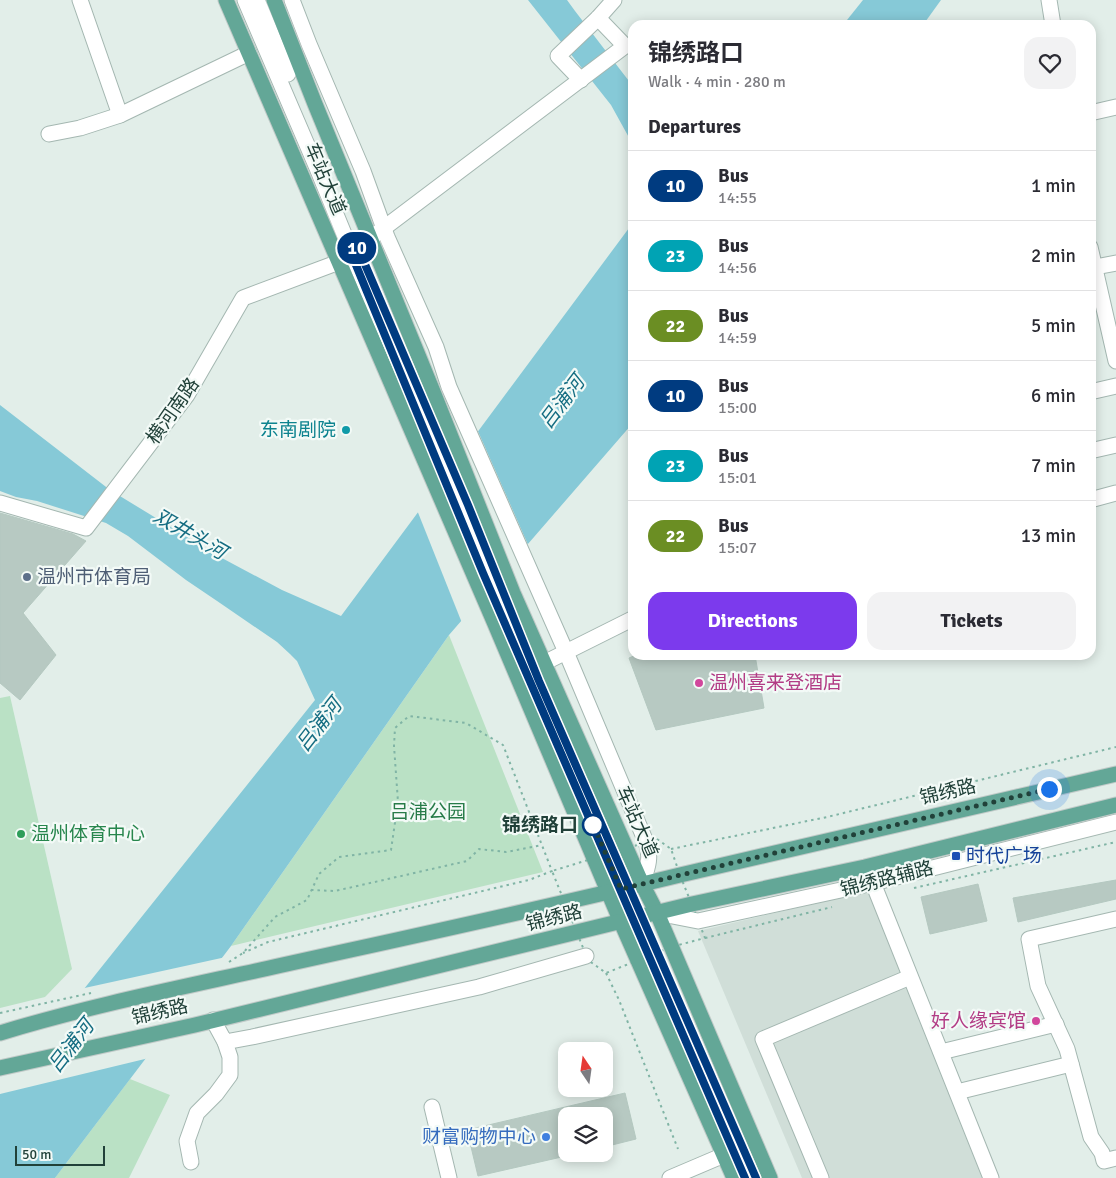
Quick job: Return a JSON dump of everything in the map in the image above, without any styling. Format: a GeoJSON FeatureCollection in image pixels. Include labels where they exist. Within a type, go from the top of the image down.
{"type":"FeatureCollection","features":[{"type":"Feature","properties":{"kind":"main road","name":"车站大道"},"geometry":{"type":"LineString","coordinates":[[226,0],[249,53],[432,389],[513,593],[544,663],[625,888]]}},
{"type":"Feature","properties":{"kind":"main road","name":"车站大道"},"geometry":{"type":"LineString","coordinates":[[274,0],[315,104],[399,401],[495,624],[638,918],[734,1178]]}},
{"type":"Feature","properties":{"kind":"main road","name":"锦绣路"},"geometry":{"type":"LineString","coordinates":[[0,1033],[41,1020],[625,888],[1116,774]]}},
{"type":"Feature","properties":{"kind":"main road","name":"锦绣路"},"geometry":{"type":"LineString","coordinates":[[3,1067],[195,1025],[692,904],[865,867],[1116,805]]}},
{"type":"Feature","properties":{"kind":"main road","name":"车站大道"},"geometry":{"type":"LineString","coordinates":[[638,918],[770,1178]]}},
{"type":"Feature","properties":{"kind":"street"},"geometry":{"type":"LineString","coordinates":[[80,0],[120,115]]}},
{"type":"Feature","properties":{"kind":"street"},"geometry":{"type":"LineString","coordinates":[[245,0],[317,168],[468,505],[488,570]]}},
{"type":"Feature","properties":{"kind":"street"},"geometry":{"type":"LineString","coordinates":[[257,0],[449,488],[539,681],[745,1178]]}},
{"type":"Feature","properties":{"kind":"street"},"geometry":{"type":"LineString","coordinates":[[292,0],[363,171],[384,227],[436,347],[449,387],[566,652],[648,848],[649,864],[625,888]]}},
{"type":"Feature","properties":{"kind":"street"},"geometry":{"type":"LineString","coordinates":[[581,80],[558,56],[614,0]]}},
{"type":"Feature","properties":{"kind":"street"},"geometry":{"type":"LineString","coordinates":[[1049,0],[1051,20]]}},
{"type":"Feature","properties":{"kind":"street","name":"横河南路"},"geometry":{"type":"LineString","coordinates":[[0,503],[86,528],[187,395],[243,298],[355,250],[625,46],[598,18]]}},
{"type":"Feature","properties":{"kind":"street"},"geometry":{"type":"LineString","coordinates":[[49,134],[80,128],[120,115],[249,53]]}},
{"type":"Feature","properties":{"kind":"street"},"geometry":{"type":"LineString","coordinates":[[1096,112],[1116,107]]}},
{"type":"Feature","properties":{"kind":"street"},"geometry":{"type":"LineString","coordinates":[[1096,267],[1116,263]]}},
{"type":"Feature","properties":{"kind":"street"},"geometry":{"type":"LineString","coordinates":[[1096,284],[1116,361]]}},
{"type":"Feature","properties":{"kind":"street"},"geometry":{"type":"LineString","coordinates":[[1096,391],[1116,386]]}},
{"type":"Feature","properties":{"kind":"street"},"geometry":{"type":"LineString","coordinates":[[1096,450],[1116,445]]}},
{"type":"Feature","properties":{"kind":"street"},"geometry":{"type":"LineString","coordinates":[[1096,499],[1116,494]]}},
{"type":"Feature","properties":{"kind":"street"},"geometry":{"type":"LineString","coordinates":[[544,663],[628,620]]}},
{"type":"Feature","properties":{"kind":"street","name":"锦绣路辅路"},"geometry":{"type":"LineString","coordinates":[[638,918],[698,921],[873,883],[1116,822]]}},
{"type":"Feature","properties":{"kind":"street"},"geometry":{"type":"LineString","coordinates":[[873,883],[992,1178]]}},
{"type":"Feature","properties":{"kind":"street"},"geometry":{"type":"LineString","coordinates":[[638,918],[676,993],[756,1178]]}},
{"type":"Feature","properties":{"kind":"street"},"geometry":{"type":"LineString","coordinates":[[1116,919],[1029,939],[1038,986],[1067,1049],[1091,1137],[1102,1153],[1104,1161],[1116,1158]]}},
{"type":"Feature","properties":{"kind":"street"},"geometry":{"type":"LineString","coordinates":[[225,1042],[479,987],[586,956]]}},
{"type":"Feature","properties":{"kind":"street"},"geometry":{"type":"LineString","coordinates":[[821,1178],[762,1039],[910,977]]}},
{"type":"Feature","properties":{"kind":"street"},"geometry":{"type":"LineString","coordinates":[[191,1162],[187,1142],[197,1113],[216,1094],[230,1075],[230,1057],[225,1042],[212,1020]]}},
{"type":"Feature","properties":{"kind":"street"},"geometry":{"type":"LineString","coordinates":[[941,1052],[1056,1024]]}},
{"type":"Feature","properties":{"kind":"street"},"geometry":{"type":"LineString","coordinates":[[957,1092],[1071,1064]]}},
{"type":"Feature","properties":{"kind":"street"},"geometry":{"type":"LineString","coordinates":[[432,1107],[449,1178]]}},
{"type":"Feature","properties":{"kind":"street"},"geometry":{"type":"LineString","coordinates":[[670,1178],[724,1155]]}},
{"type":"Feature","properties":{"kind":"path"},"geometry":{"type":"LineString","coordinates":[[226,964],[243,953],[268,942],[529,880],[552,871],[503,745],[466,723],[409,716],[395,728],[394,746],[398,802],[391,850],[339,857],[319,874],[306,900],[275,917],[243,953]]}},
{"type":"Feature","properties":{"kind":"path"},"geometry":{"type":"LineString","coordinates":[[671,849],[827,817],[1116,747]]}},
{"type":"Feature","properties":{"kind":"path"},"geometry":{"type":"LineString","coordinates":[[913,888],[1116,842]]}},
{"type":"Feature","properties":{"kind":"path"},"geometry":{"type":"LineString","coordinates":[[311,890],[335,891],[467,861],[479,849],[506,852],[542,845]]}},
{"type":"Feature","properties":{"kind":"path"},"geometry":{"type":"LineString","coordinates":[[705,938],[836,906]]}},
{"type":"Feature","properties":{"kind":"path"},"geometry":{"type":"LineString","coordinates":[[606,973],[619,1000],[678,1149]]}},
{"type":"Feature","properties":{"kind":"path"},"geometry":{"type":"LineString","coordinates":[[0,1013],[91,993]]}},
{"type":"Feature","properties":{"kind":"shaded area"},"geometry":{"type":"Polygon","coordinates":[[[868,891],[984,1178],[802,1178],[698,931],[868,891]]]}},
{"type":"Feature","properties":{"kind":"green space","name":"吕浦公园"},"geometry":{"type":"Polygon","coordinates":[[[449,635],[543,872],[231,946],[449,635]]]}},
{"type":"Feature","properties":{"kind":"green space","name":"温州体育中心"},"geometry":{"type":"Polygon","coordinates":[[[10,696],[72,969],[45,997],[0,1008],[0,698],[10,696]]]}},
{"type":"Feature","properties":{"kind":"green space"},"geometry":{"type":"Polygon","coordinates":[[[130,1079],[170,1095],[129,1178],[55,1178],[130,1079]]]}},
{"type":"Feature","properties":{"kind":"water"},"geometry":{"type":"Polygon","coordinates":[[[528,0],[567,0],[628,80],[628,136],[611,105],[528,0]]]}},
{"type":"Feature","properties":{"kind":"water"},"geometry":{"type":"Polygon","coordinates":[[[863,0],[941,0],[927,20],[847,20],[863,0]]]}},
{"type":"Feature","properties":{"kind":"water","name":"吕浦河"},"geometry":{"type":"Polygon","coordinates":[[[628,229],[628,429],[449,635],[231,946],[55,1178],[0,1178],[0,1094],[315,700],[297,661],[277,642],[186,580],[128,536],[106,523],[0,491],[0,405],[110,490],[220,557],[282,590],[341,616],[628,229]]]}},
{"type":"Feature","properties":{"kind":"pier"},"geometry":{"type":"Polygon","coordinates":[[[477,429],[529,547],[462,623],[417,510],[477,429]]]}},
{"type":"Feature","properties":{"kind":"pier"},"geometry":{"type":"Polygon","coordinates":[[[226,957],[149,1058],[0,1094],[0,1090],[80,989],[226,957]]]}},
{"type":"Feature","properties":{"kind":"building","name":"温州市体育局"},"geometry":{"type":"Polygon","coordinates":[[[0,513],[73,534],[86,541],[23,613],[56,655],[20,700],[0,683],[0,513]]]}},
{"type":"Feature","properties":{"kind":"building","name":"温州喜来登酒店"},"geometry":{"type":"Polygon","coordinates":[[[630,660],[756,660],[764,708],[656,730],[630,660]]]}},
{"type":"Feature","properties":{"kind":"building"},"geometry":{"type":"Polygon","coordinates":[[[1116,880],[1116,899],[1018,922],[1013,898],[1116,880]]]}},
{"type":"Feature","properties":{"kind":"building"},"geometry":{"type":"Polygon","coordinates":[[[978,884],[987,921],[930,934],[921,897],[978,884]]]}},
{"type":"Feature","properties":{"kind":"building"},"geometry":{"type":"Polygon","coordinates":[[[625,1093],[636,1139],[613,1145],[613,1107],[565,1107],[604,1098],[612,1098],[613,1096],[625,1093]]]}},
{"type":"Feature","properties":{"kind":"building"},"geometry":{"type":"Polygon","coordinates":[[[558,1109],[558,1158],[478,1176],[467,1130],[558,1109]]]}},
{"type":"Feature","properties":{"kind":"bus line","name":"10"},"geometry":{"type":"LineString","coordinates":[[745,1178],[483,573],[351,253],[358,248],[468,505],[539,681],[756,1178]]}},
{"type":"Feature","properties":{"kind":"place","name":"东南剧院"},"geometry":{"type":"Point","coordinates":[346,430]}},
{"type":"Feature","properties":{"kind":"place","name":"温州市体育局"},"geometry":{"type":"Point","coordinates":[27,577]}},
{"type":"Feature","properties":{"kind":"place","name":"温州喜来登酒店"},"geometry":{"type":"Point","coordinates":[699,683]}},
{"type":"Feature","properties":{"kind":"place","name":"锦绣路口"},"geometry":{"type":"Point","coordinates":[593,825]}},
{"type":"Feature","properties":{"kind":"place","name":"温州体育中心"},"geometry":{"type":"Point","coordinates":[21,834]}},
{"type":"Feature","properties":{"kind":"place","name":"时代广场"},"geometry":{"type":"Point","coordinates":[956,856]}},
{"type":"Feature","properties":{"kind":"place","name":"好人缘宾馆"},"geometry":{"type":"Point","coordinates":[1036,1021]}},
{"type":"Feature","properties":{"kind":"place","name":"财富购物中心"},"geometry":{"type":"Point","coordinates":[546,1137]}},
{"type":"Feature","properties":{"kind":"route"},"geometry":{"type":"LineString","coordinates":[[593,825],[592,822],[621,889],[1049,789]]}},
{"type":"Feature","properties":{"kind":"water label","name":"双井头河"},"geometry":{"type":"Point","coordinates":[190,534]}}]}
